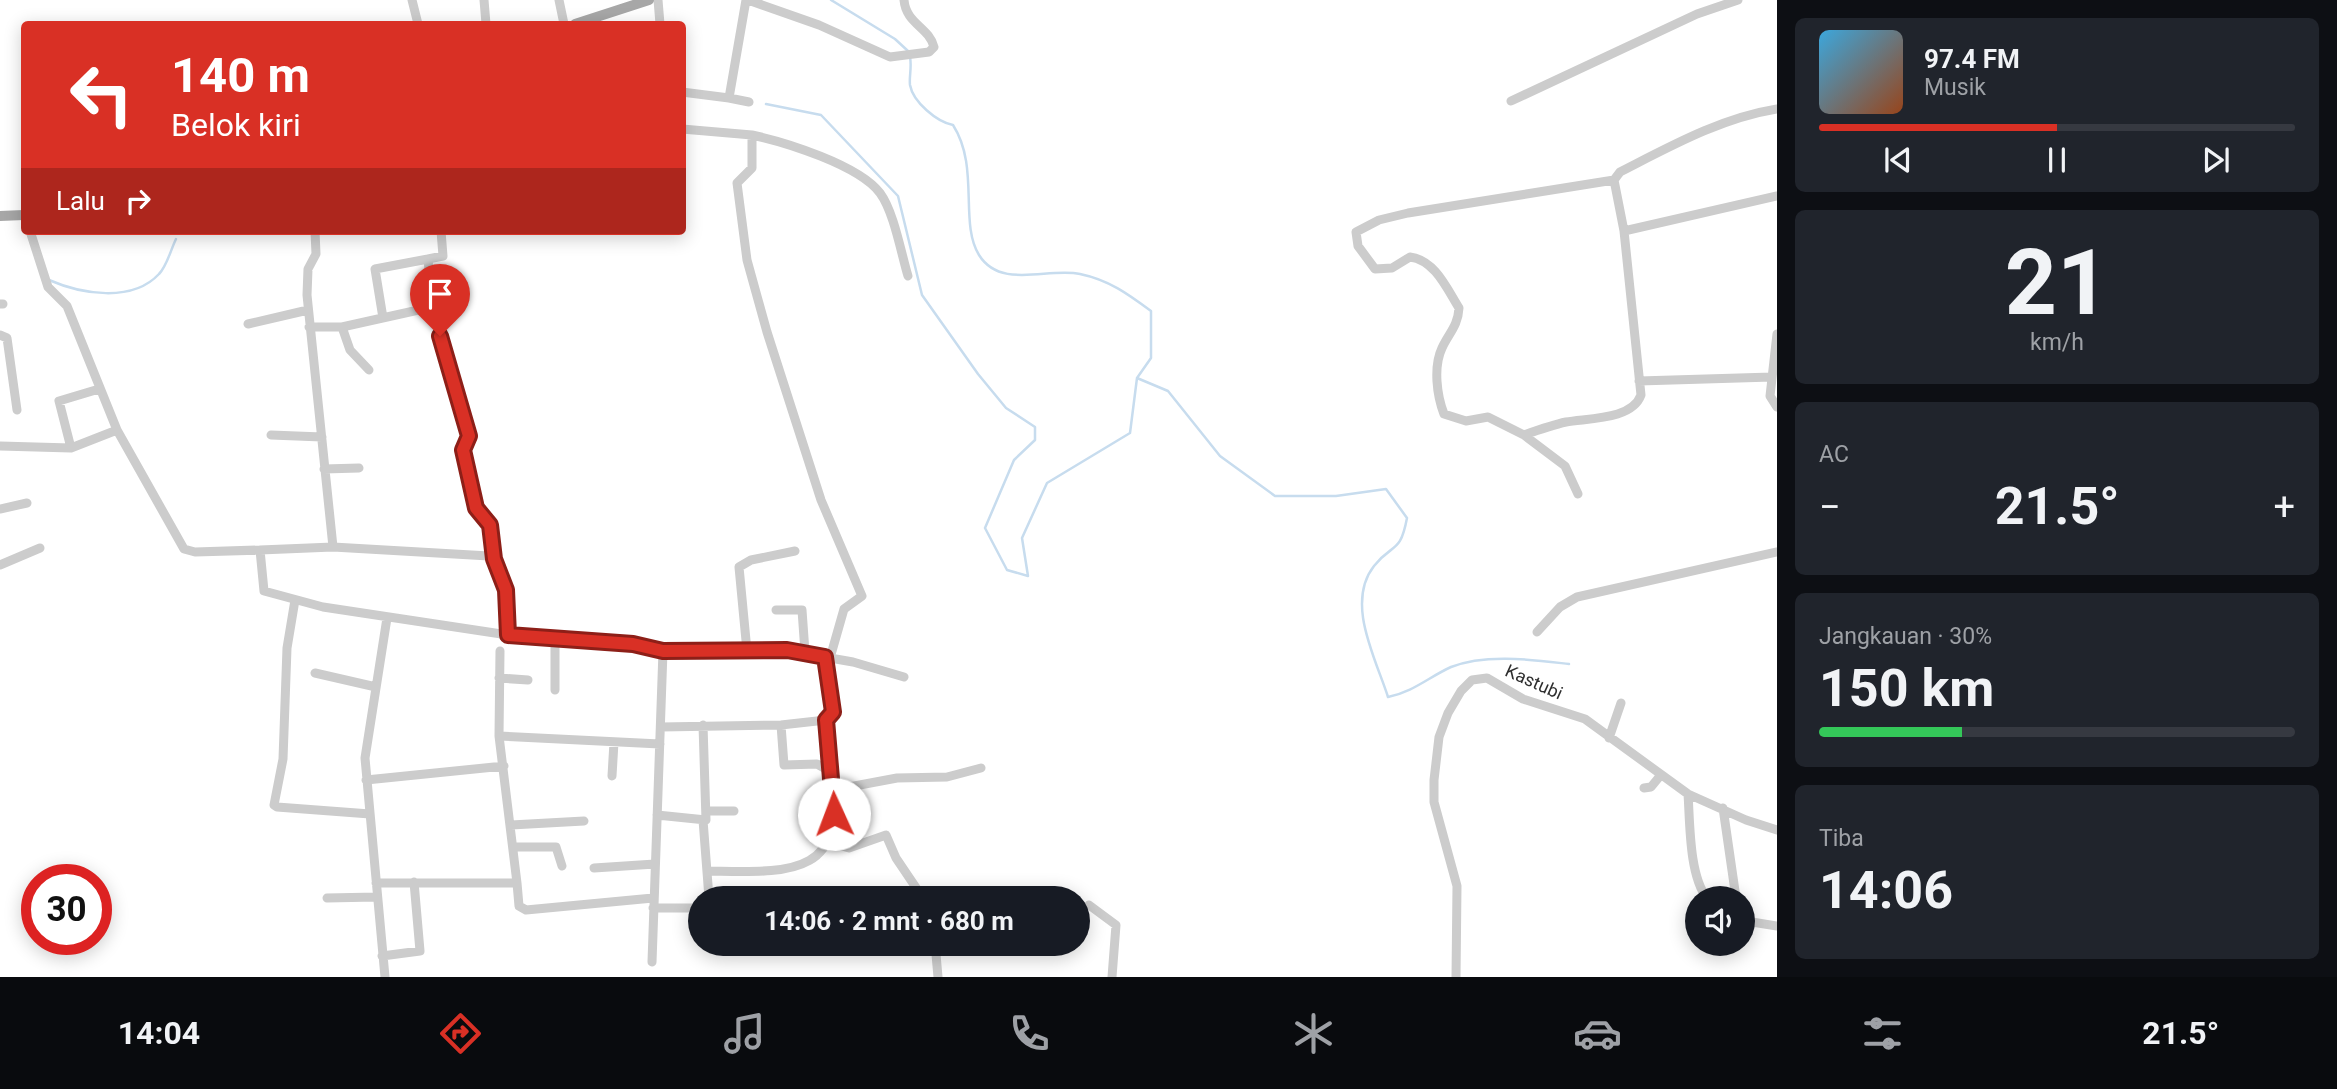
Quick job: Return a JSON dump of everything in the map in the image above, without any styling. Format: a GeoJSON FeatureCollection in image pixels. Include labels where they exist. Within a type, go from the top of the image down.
{"type":"FeatureCollection","features":[{"type":"Feature","properties":{"kind":"main road"},"geometry":{"type":"LineString","coordinates":[[584,21],[649,0]]}},
{"type":"Feature","properties":{"kind":"main road"},"geometry":{"type":"LineString","coordinates":[[0,216],[21,215]]}},
{"type":"Feature","properties":{"kind":"street"},"geometry":{"type":"LineString","coordinates":[[412,0],[414,21]]}},
{"type":"Feature","properties":{"kind":"street"},"geometry":{"type":"LineString","coordinates":[[484,0],[486,21]]}},
{"type":"Feature","properties":{"kind":"street"},"geometry":{"type":"LineString","coordinates":[[559,0],[563,21]]}},
{"type":"Feature","properties":{"kind":"street"},"geometry":{"type":"LineString","coordinates":[[658,0],[660,21]]}},
{"type":"Feature","properties":{"kind":"street"},"geometry":{"type":"LineString","coordinates":[[729,98],[747,0],[819,25],[882,55],[907,57],[932,50],[931,36],[908,16],[904,0]]}},
{"type":"Feature","properties":{"kind":"street"},"geometry":{"type":"LineString","coordinates":[[1511,101],[1698,14],[1738,0]]}},
{"type":"Feature","properties":{"kind":"street"},"geometry":{"type":"LineString","coordinates":[[686,93],[749,102]]}},
{"type":"Feature","properties":{"kind":"street"},"geometry":{"type":"LineString","coordinates":[[1578,494],[1565,466],[1524,436],[1488,417],[1466,421],[1444,414],[1437,389],[1439,357],[1457,324],[1459,308],[1431,266],[1420,259],[1410,257],[1392,268],[1375,269],[1358,246],[1356,232],[1379,220],[1408,213],[1614,180],[1620,172],[1744,114],[1777,109]]}},
{"type":"Feature","properties":{"kind":"street"},"geometry":{"type":"LineString","coordinates":[[686,129],[752,135],[789,143],[848,170],[877,190],[889,215],[908,275]]}},
{"type":"Feature","properties":{"kind":"street"},"geometry":{"type":"LineString","coordinates":[[661,727],[781,725],[826,720],[833,712],[827,658],[844,609],[860,599],[862,593],[821,500],[747,260],[737,183],[752,168],[752,135]]}},
{"type":"Feature","properties":{"kind":"street"},"geometry":{"type":"LineString","coordinates":[[1524,436],[1547,426],[1623,411],[1639,401],[1624,231],[1614,180]]}},
{"type":"Feature","properties":{"kind":"street"},"geometry":{"type":"LineString","coordinates":[[1624,231],[1777,196]]}},
{"type":"Feature","properties":{"kind":"street"},"geometry":{"type":"LineString","coordinates":[[31,235],[48,287],[67,306],[117,430],[184,549],[195,552],[333,547],[483,555],[494,559]]}},
{"type":"Feature","properties":{"kind":"street"},"geometry":{"type":"LineString","coordinates":[[316,235],[316,254],[306,281],[333,547]]}},
{"type":"Feature","properties":{"kind":"street"},"geometry":{"type":"LineString","coordinates":[[383,318],[375,269],[443,256],[441,235]]}},
{"type":"Feature","properties":{"kind":"street"},"geometry":{"type":"LineString","coordinates":[[428,260],[432,307],[469,436],[463,450],[476,508],[490,525],[494,559],[506,590],[508,635]]}},
{"type":"Feature","properties":{"kind":"street"},"geometry":{"type":"LineString","coordinates":[[309,327],[342,327],[432,307]]}},
{"type":"Feature","properties":{"kind":"street"},"geometry":{"type":"LineString","coordinates":[[248,324],[308,310]]}},
{"type":"Feature","properties":{"kind":"street"},"geometry":{"type":"LineString","coordinates":[[342,327],[350,350],[369,370]]}},
{"type":"Feature","properties":{"kind":"street"},"geometry":{"type":"LineString","coordinates":[[1777,334],[1770,396],[1777,407]]}},
{"type":"Feature","properties":{"kind":"street"},"geometry":{"type":"LineString","coordinates":[[0,335],[7,338],[17,410]]}},
{"type":"Feature","properties":{"kind":"street"},"geometry":{"type":"LineString","coordinates":[[1639,381],[1772,377]]}},
{"type":"Feature","properties":{"kind":"street"},"geometry":{"type":"LineString","coordinates":[[71,448],[59,401],[99,389]]}},
{"type":"Feature","properties":{"kind":"street"},"geometry":{"type":"LineString","coordinates":[[0,446],[71,448],[117,430]]}},
{"type":"Feature","properties":{"kind":"street"},"geometry":{"type":"LineString","coordinates":[[271,435],[321,437]]}},
{"type":"Feature","properties":{"kind":"street"},"geometry":{"type":"LineString","coordinates":[[324,469],[359,468]]}},
{"type":"Feature","properties":{"kind":"street"},"geometry":{"type":"LineString","coordinates":[[0,509],[27,503]]}},
{"type":"Feature","properties":{"kind":"street"},"geometry":{"type":"LineString","coordinates":[[0,563],[40,548]]}},
{"type":"Feature","properties":{"kind":"street"},"geometry":{"type":"LineString","coordinates":[[260,550],[264,591],[295,600],[387,618],[508,635],[633,644],[663,651],[805,652],[904,677]]}},
{"type":"Feature","properties":{"kind":"street"},"geometry":{"type":"LineString","coordinates":[[747,651],[739,567],[751,560],[795,551]]}},
{"type":"Feature","properties":{"kind":"street"},"geometry":{"type":"LineString","coordinates":[[1537,632],[1560,607],[1577,597],[1777,552]]}},
{"type":"Feature","properties":{"kind":"street"},"geometry":{"type":"LineString","coordinates":[[295,600],[285,665],[283,759],[274,804],[277,807],[370,814]]}},
{"type":"Feature","properties":{"kind":"street"},"geometry":{"type":"LineString","coordinates":[[776,610],[803,610],[805,652]]}},
{"type":"Feature","properties":{"kind":"street"},"geometry":{"type":"LineString","coordinates":[[385,977],[365,758],[387,618]]}},
{"type":"Feature","properties":{"kind":"street"},"geometry":{"type":"LineString","coordinates":[[555,638],[555,690]]}},
{"type":"Feature","properties":{"kind":"street"},"geometry":{"type":"LineString","coordinates":[[500,651],[499,736],[519,906],[526,910],[653,903],[688,907]]}},
{"type":"Feature","properties":{"kind":"street"},"geometry":{"type":"LineString","coordinates":[[652,962],[663,651]]}},
{"type":"Feature","properties":{"kind":"street"},"geometry":{"type":"LineString","coordinates":[[315,673],[376,687]]}},
{"type":"Feature","properties":{"kind":"street"},"geometry":{"type":"LineString","coordinates":[[499,678],[528,680]]}},
{"type":"Feature","properties":{"kind":"street","name":"Kastubi"},"geometry":{"type":"LineString","coordinates":[[1456,977],[1457,886],[1434,802],[1440,737],[1448,713],[1461,691],[1472,680],[1482,678],[1545,708],[1585,719],[1688,794],[1746,820],[1777,830]]}},
{"type":"Feature","properties":{"kind":"street"},"geometry":{"type":"LineString","coordinates":[[1609,738],[1621,703]]}},
{"type":"Feature","properties":{"kind":"street"},"geometry":{"type":"LineString","coordinates":[[707,870],[791,870],[812,859],[827,842],[834,814],[833,773],[827,750],[826,720]]}},
{"type":"Feature","properties":{"kind":"street"},"geometry":{"type":"LineString","coordinates":[[781,725],[784,765],[817,764],[833,773]]}},
{"type":"Feature","properties":{"kind":"street"},"geometry":{"type":"LineString","coordinates":[[703,726],[708,886]]}},
{"type":"Feature","properties":{"kind":"street"},"geometry":{"type":"LineString","coordinates":[[499,736],[660,744]]}},
{"type":"Feature","properties":{"kind":"street"},"geometry":{"type":"LineString","coordinates":[[612,776],[614,742]]}},
{"type":"Feature","properties":{"kind":"street"},"geometry":{"type":"LineString","coordinates":[[366,780],[504,766]]}},
{"type":"Feature","properties":{"kind":"street"},"geometry":{"type":"LineString","coordinates":[[833,790],[897,778],[947,777],[981,768]]}},
{"type":"Feature","properties":{"kind":"street"},"geometry":{"type":"LineString","coordinates":[[1644,788],[1651,787],[1660,776]]}},
{"type":"Feature","properties":{"kind":"street"},"geometry":{"type":"LineString","coordinates":[[1688,794],[1692,847],[1701,886]]}},
{"type":"Feature","properties":{"kind":"street"},"geometry":{"type":"LineString","coordinates":[[1723,808],[1734,886]]}},
{"type":"Feature","properties":{"kind":"street"},"geometry":{"type":"LineString","coordinates":[[657,815],[708,818],[734,811]]}},
{"type":"Feature","properties":{"kind":"street"},"geometry":{"type":"LineString","coordinates":[[511,825],[584,821]]}},
{"type":"Feature","properties":{"kind":"street"},"geometry":{"type":"LineString","coordinates":[[827,842],[849,848],[886,835],[896,858],[915,886]]}},
{"type":"Feature","properties":{"kind":"street"},"geometry":{"type":"LineString","coordinates":[[514,847],[556,847],[562,866]]}},
{"type":"Feature","properties":{"kind":"street"},"geometry":{"type":"LineString","coordinates":[[593,868],[655,864]]}},
{"type":"Feature","properties":{"kind":"street"},"geometry":{"type":"LineString","coordinates":[[382,956],[420,950],[414,882]]}},
{"type":"Feature","properties":{"kind":"street"},"geometry":{"type":"LineString","coordinates":[[376,883],[517,883]]}},
{"type":"Feature","properties":{"kind":"street"},"geometry":{"type":"LineString","coordinates":[[327,898],[376,897]]}},
{"type":"Feature","properties":{"kind":"street"},"geometry":{"type":"LineString","coordinates":[[1090,906],[1116,925],[1112,977]]}},
{"type":"Feature","properties":{"kind":"street"},"geometry":{"type":"LineString","coordinates":[[1755,922],[1773,925]]}},
{"type":"Feature","properties":{"kind":"street"},"geometry":{"type":"LineString","coordinates":[[937,956],[938,977]]}},
{"type":"Feature","properties":{"kind":"waterway"},"geometry":{"type":"LineString","coordinates":[[831,0],[895,39],[908,51]]}},
{"type":"Feature","properties":{"kind":"waterway"},"geometry":{"type":"LineString","coordinates":[[910,57],[910,85],[916,98],[933,116],[953,125],[961,141],[968,176],[970,227],[979,255],[988,266],[1012,275],[1067,273],[1100,280],[1118,288],[1151,311],[1151,358],[1137,378]]}},
{"type":"Feature","properties":{"kind":"waterway"},"geometry":{"type":"LineString","coordinates":[[766,104],[821,115],[898,196],[922,295],[978,374],[1006,408],[1035,427],[1035,440],[1014,460],[985,528],[1007,570],[1028,576],[1022,538],[1047,483],[1130,433],[1137,378],[1168,391],[1220,456],[1275,496],[1336,496],[1386,489],[1407,518],[1402,538],[1374,566],[1362,597],[1366,631],[1388,697],[1405,692],[1451,667],[1479,660],[1510,659],[1569,664]]}},
{"type":"Feature","properties":{"kind":"waterway"},"geometry":{"type":"LineString","coordinates":[[49,280],[91,292],[135,289],[148,283],[162,271],[176,239]]}},
{"type":"Feature","properties":{"kind":"route"},"geometry":{"type":"LineString","coordinates":[[440,336],[469,436],[463,450],[476,508],[490,525],[494,559],[506,590],[508,635],[633,644],[663,651],[787,650],[825,657],[833,712],[826,720],[827,750],[833,773],[834,814]]}}]}
